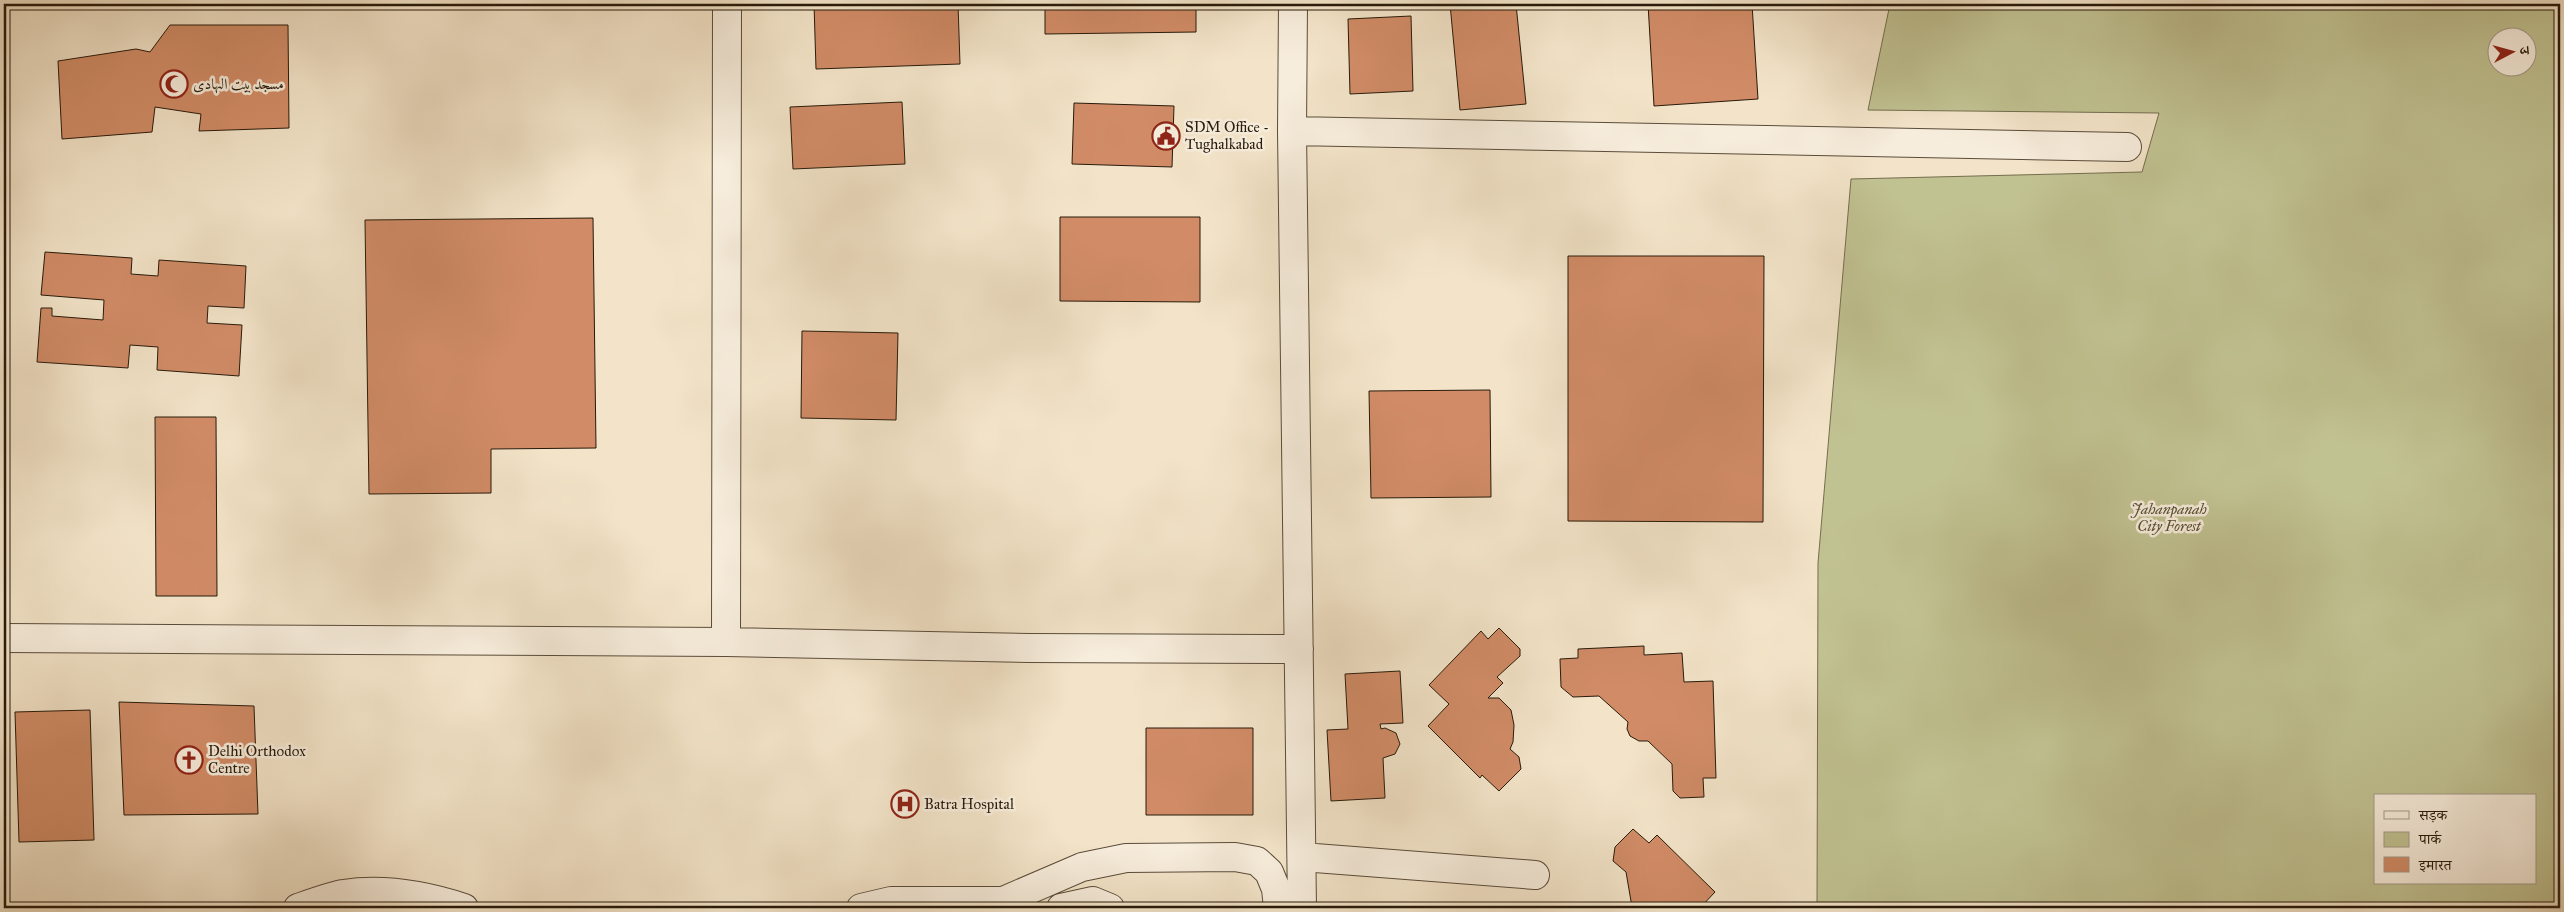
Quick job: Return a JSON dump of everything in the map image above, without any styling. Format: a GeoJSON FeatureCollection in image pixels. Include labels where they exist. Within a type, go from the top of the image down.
{"type":"FeatureCollection","features":[{"type":"Feature","properties":{"kind":"street"},"geometry":{"type":"LineString","coordinates":[[726,642],[727,4]]}},
{"type":"Feature","properties":{"kind":"street"},"geometry":{"type":"LineString","coordinates":[[1293,4],[1292,131],[1302,908]]}},
{"type":"Feature","properties":{"kind":"street"},"geometry":{"type":"LineString","coordinates":[[1292,131],[2127,147]]}},
{"type":"Feature","properties":{"kind":"street"},"geometry":{"type":"LineString","coordinates":[[4,638],[726,642],[1029,648],[1299,648]]}},
{"type":"Feature","properties":{"kind":"street"},"geometry":{"type":"LineString","coordinates":[[865,908],[890,901],[1003,900],[1082,867],[1126,858],[1235,857],[1257,861],[1269,872],[1276,889],[1278,908]]}},
{"type":"Feature","properties":{"kind":"street"},"geometry":{"type":"LineString","coordinates":[[1302,857],[1535,875]]}},
{"type":"Feature","properties":{"kind":"street"},"geometry":{"type":"LineString","coordinates":[[298,908],[342,894],[368,893],[411,894],[464,908]]}},
{"type":"Feature","properties":{"kind":"street"},"geometry":{"type":"LineString","coordinates":[[1061,908],[1093,901],[1110,908]]}},
{"type":"Feature","properties":{"kind":"green space","name":"Jahanpanah City Forest"},"geometry":{"type":"Polygon","coordinates":[[[1890,4],[2560,4],[2560,908],[1817,908],[1818,563],[1851,179],[2142,172],[2159,113],[1868,110],[1890,4]]]}},
{"type":"Feature","properties":{"kind":"building"},"geometry":{"type":"Polygon","coordinates":[[[814,4],[958,4],[960,64],[816,69],[814,4]]]}},
{"type":"Feature","properties":{"kind":"building"},"geometry":{"type":"Polygon","coordinates":[[[1045,4],[1196,4],[1196,32],[1045,34],[1045,4]]]}},
{"type":"Feature","properties":{"kind":"building"},"geometry":{"type":"Polygon","coordinates":[[[1450,4],[1516,4],[1526,104],[1460,110],[1450,4]]]}},
{"type":"Feature","properties":{"kind":"building"},"geometry":{"type":"Polygon","coordinates":[[[1648,4],[1752,4],[1758,99],[1654,106],[1648,4]]]}},
{"type":"Feature","properties":{"kind":"building"},"geometry":{"type":"Polygon","coordinates":[[[1411,16],[1413,91],[1350,94],[1348,19],[1411,16]]]}},
{"type":"Feature","properties":{"kind":"building","name":"مسجد بیت الہادی"},"geometry":{"type":"Polygon","coordinates":[[[170,25],[288,25],[289,128],[199,131],[201,114],[155,107],[152,132],[62,139],[58,61],[136,49],[150,52],[170,25]]]}},
{"type":"Feature","properties":{"kind":"building"},"geometry":{"type":"Polygon","coordinates":[[[902,102],[905,164],[793,169],[790,107],[902,102]]]}},
{"type":"Feature","properties":{"kind":"building"},"geometry":{"type":"Polygon","coordinates":[[[1074,103],[1174,106],[1172,167],[1072,164],[1074,103]]]}},
{"type":"Feature","properties":{"kind":"building"},"geometry":{"type":"Polygon","coordinates":[[[1060,217],[1200,217],[1200,302],[1060,301],[1060,217]]]}},
{"type":"Feature","properties":{"kind":"building"},"geometry":{"type":"Polygon","coordinates":[[[593,218],[596,448],[491,449],[491,493],[369,494],[365,220],[593,218]]]}},
{"type":"Feature","properties":{"kind":"building"},"geometry":{"type":"Polygon","coordinates":[[[45,252],[132,258],[131,274],[158,276],[159,260],[246,266],[244,308],[208,306],[207,323],[242,325],[239,376],[157,370],[158,347],[130,345],[128,368],[37,362],[41,308],[52,308],[52,316],[103,320],[104,300],[41,295],[45,252]]]}},
{"type":"Feature","properties":{"kind":"building"},"geometry":{"type":"Polygon","coordinates":[[[1568,256],[1764,256],[1763,522],[1568,521],[1568,256]]]}},
{"type":"Feature","properties":{"kind":"building"},"geometry":{"type":"Polygon","coordinates":[[[802,331],[898,333],[896,420],[801,418],[802,331]]]}},
{"type":"Feature","properties":{"kind":"building"},"geometry":{"type":"Polygon","coordinates":[[[1490,390],[1491,497],[1371,498],[1369,391],[1490,390]]]}},
{"type":"Feature","properties":{"kind":"building"},"geometry":{"type":"Polygon","coordinates":[[[155,417],[216,417],[217,596],[156,596],[155,417]]]}},
{"type":"Feature","properties":{"kind":"building"},"geometry":{"type":"Polygon","coordinates":[[[1499,628],[1520,649],[1520,656],[1497,677],[1503,683],[1488,698],[1499,698],[1511,710],[1514,725],[1513,742],[1510,749],[1519,757],[1521,769],[1499,791],[1482,775],[1480,778],[1428,726],[1449,704],[1429,685],[1481,631],[1488,639],[1499,628]]]}},
{"type":"Feature","properties":{"kind":"building"},"geometry":{"type":"Polygon","coordinates":[[[1644,646],[1644,655],[1682,653],[1684,682],[1713,681],[1716,778],[1703,778],[1704,797],[1680,798],[1673,791],[1672,764],[1648,741],[1639,741],[1630,736],[1627,729],[1628,722],[1599,696],[1573,697],[1561,687],[1560,659],[1578,658],[1578,649],[1644,646]]]}},
{"type":"Feature","properties":{"kind":"building"},"geometry":{"type":"Polygon","coordinates":[[[1400,671],[1403,723],[1380,724],[1381,729],[1385,728],[1396,733],[1400,744],[1395,754],[1383,758],[1385,798],[1331,801],[1327,730],[1348,729],[1345,674],[1400,671]]]}},
{"type":"Feature","properties":{"kind":"building","name":"Delhi Orthodox Centre"},"geometry":{"type":"Polygon","coordinates":[[[119,702],[254,706],[258,814],[124,815],[119,702]]]}},
{"type":"Feature","properties":{"kind":"building"},"geometry":{"type":"Polygon","coordinates":[[[90,710],[94,840],[19,842],[15,712],[90,710]]]}},
{"type":"Feature","properties":{"kind":"building"},"geometry":{"type":"Polygon","coordinates":[[[1146,728],[1253,728],[1253,815],[1146,815],[1146,728]]]}},
{"type":"Feature","properties":{"kind":"building"},"geometry":{"type":"Polygon","coordinates":[[[1633,829],[1649,843],[1657,835],[1715,892],[1700,908],[1631,908],[1626,872],[1613,861],[1615,847],[1633,829]]]}},
{"type":"Feature","properties":{"kind":"place","name":"مسجد بیت الہادی"},"geometry":{"type":"Point","coordinates":[174,84]}},
{"type":"Feature","properties":{"kind":"place","name":"SDM Office - Tughalkabad"},"geometry":{"type":"Point","coordinates":[1166,136]}},
{"type":"Feature","properties":{"kind":"place","name":"Delhi Orthodox Centre"},"geometry":{"type":"Point","coordinates":[189,760]}},
{"type":"Feature","properties":{"kind":"place","name":"Batra Hospital"},"geometry":{"type":"Point","coordinates":[905,804]}}]}
